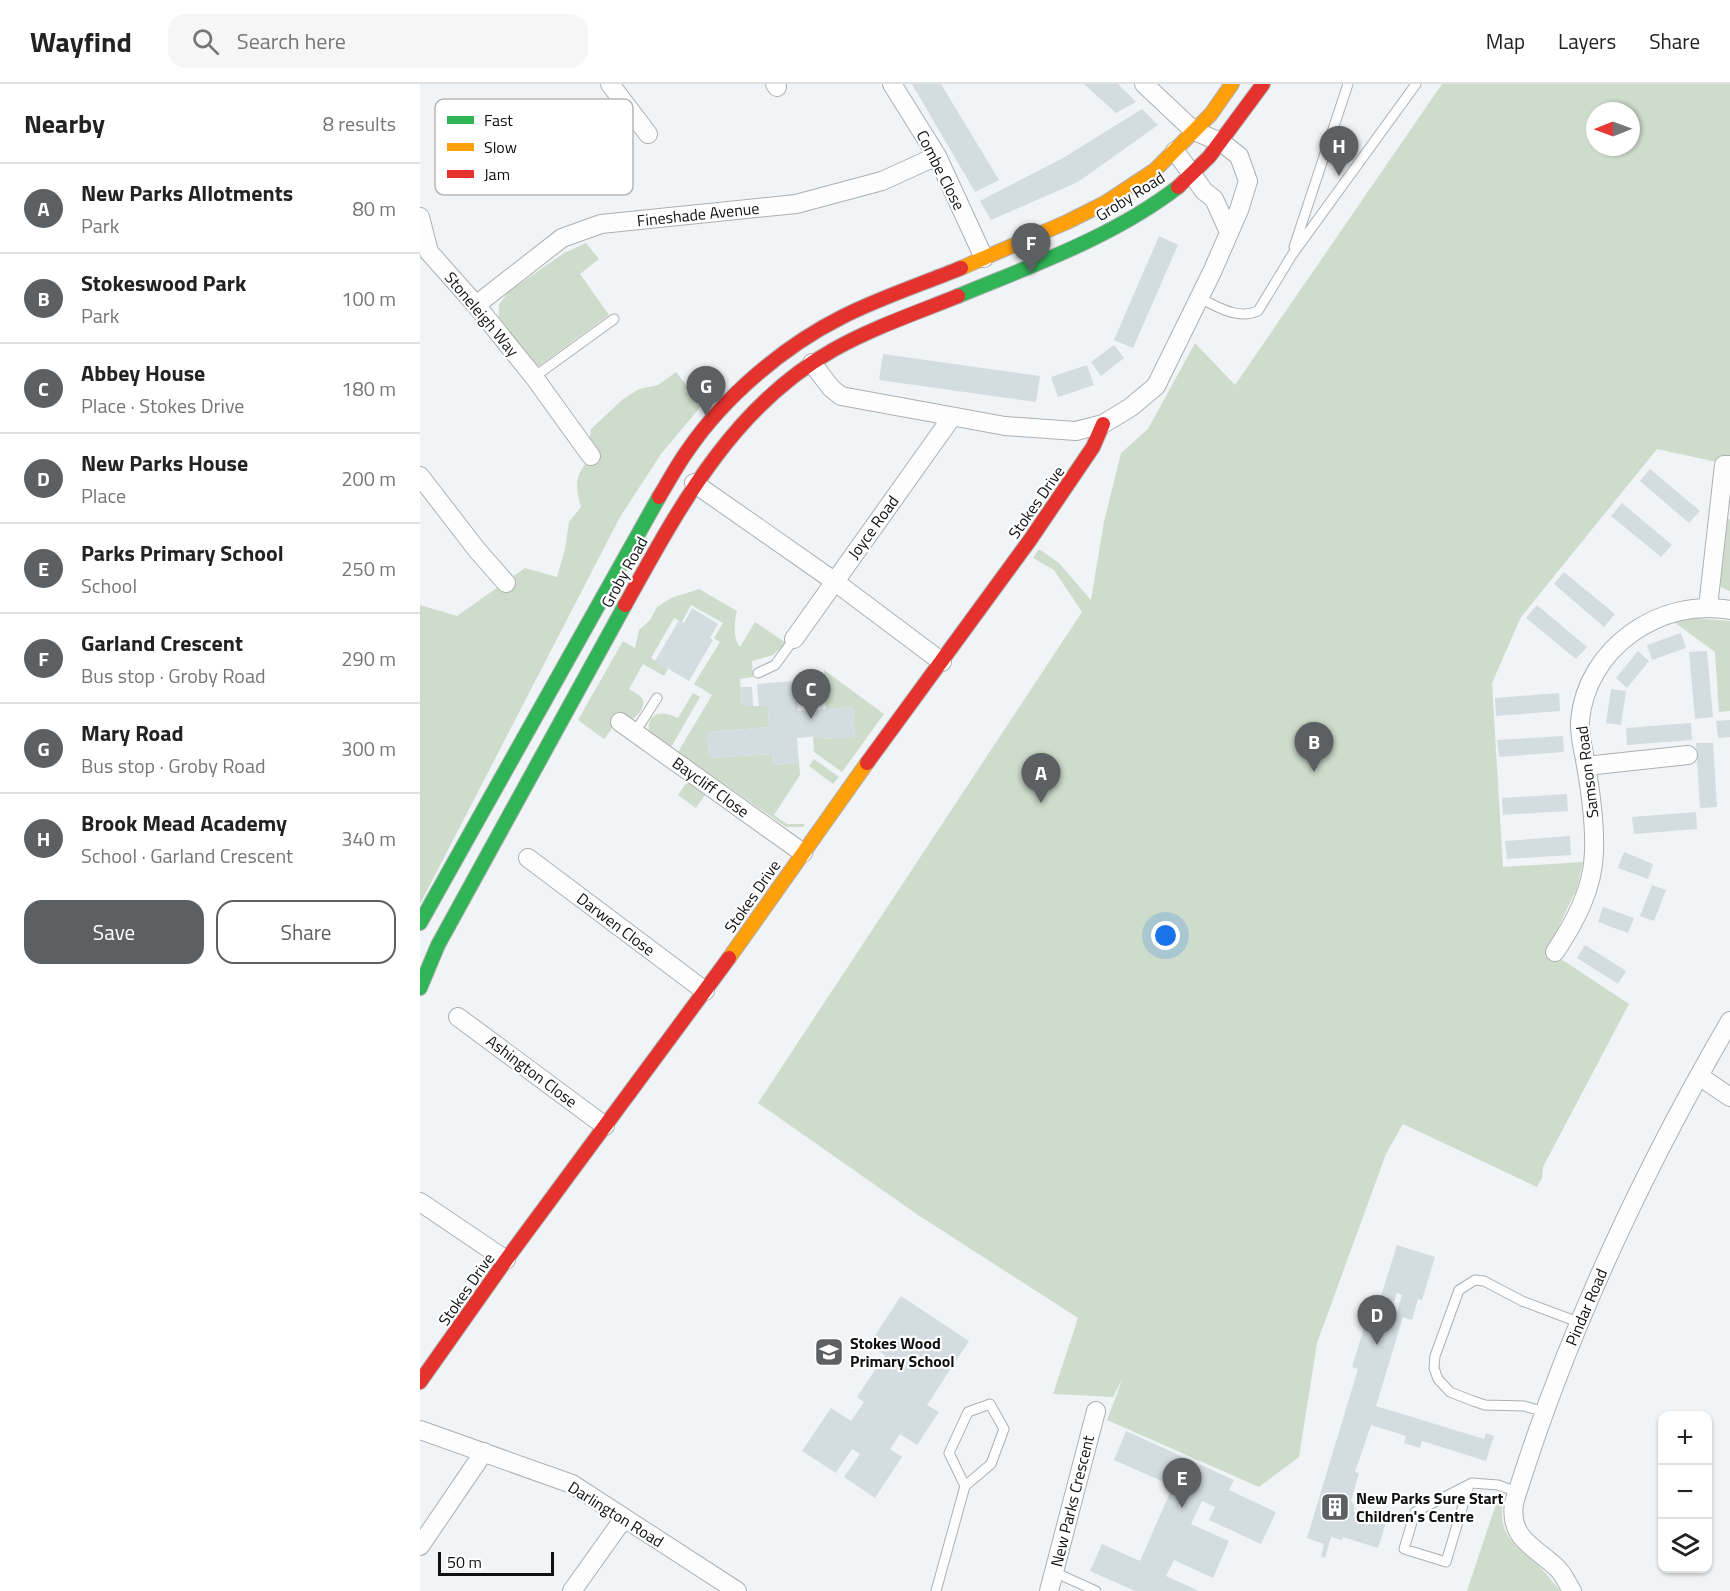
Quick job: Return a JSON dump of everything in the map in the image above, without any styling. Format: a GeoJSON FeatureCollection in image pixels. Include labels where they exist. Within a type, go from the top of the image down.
{"type":"FeatureCollection","features":[{"type":"Feature","properties":{"kind":"main road","name":"Groby Road"},"geometry":{"type":"LineString","coordinates":[[420,923],[640,528],[688,449],[718,412],[750,380],[778,357],[842,317],[976,262],[1067,222],[1105,202],[1155,170],[1211,114],[1232,84]]}},
{"type":"Feature","properties":{"kind":"main road","name":"Groby Road"},"geometry":{"type":"LineString","coordinates":[[420,987],[438,945],[673,518],[717,450],[743,421],[777,390],[812,363],[873,329],[1091,240],[1170,193],[1192,174],[1221,142],[1263,84]]}},
{"type":"Feature","properties":{"kind":"main road"},"geometry":{"type":"LineString","coordinates":[[976,262],[978,288]]}},
{"type":"Feature","properties":{"kind":"main road","name":"Stokes Drive"},"geometry":{"type":"LineString","coordinates":[[420,1382],[506,1260],[705,991],[942,662],[1087,457],[1103,424]]}},
{"type":"Feature","properties":{"kind":"street"},"geometry":{"type":"LineString","coordinates":[[610,84],[621,99]]}},
{"type":"Feature","properties":{"kind":"street","name":"Combe Close"},"geometry":{"type":"LineString","coordinates":[[892,84],[937,156],[976,262]]}},
{"type":"Feature","properties":{"kind":"street"},"geometry":{"type":"LineString","coordinates":[[812,363],[831,388],[841,396],[1005,426],[1076,431],[1103,424],[1131,407],[1156,386],[1199,298],[1246,191],[1248,181],[1239,156],[1221,142],[1194,132],[1144,84]]}},
{"type":"Feature","properties":{"kind":"street"},"geometry":{"type":"LineString","coordinates":[[633,114],[648,134]]}},
{"type":"Feature","properties":{"kind":"street"},"geometry":{"type":"LineString","coordinates":[[1175,151],[1204,191],[1214,199],[1228,232]]}},
{"type":"Feature","properties":{"kind":"street","name":"Fineshade Avenue"},"geometry":{"type":"LineString","coordinates":[[476,305],[562,238],[600,224],[796,204],[882,181],[937,156]]}},
{"type":"Feature","properties":{"kind":"street"},"geometry":{"type":"LineString","coordinates":[[1170,193],[1193,194],[1214,199],[1233,198],[1246,191]]}},
{"type":"Feature","properties":{"kind":"street","name":"Stoneleigh Way"},"geometry":{"type":"LineString","coordinates":[[420,217],[424,255],[476,305],[534,377],[591,456]]}},
{"type":"Feature","properties":{"kind":"street","name":"Joyce Road"},"geometry":{"type":"LineString","coordinates":[[794,639],[952,417]]}},
{"type":"Feature","properties":{"kind":"street"},"geometry":{"type":"LineString","coordinates":[[1708,607],[1724,465],[1730,465]]}},
{"type":"Feature","properties":{"kind":"street"},"geometry":{"type":"LineString","coordinates":[[420,476],[477,550],[506,583]]}},
{"type":"Feature","properties":{"kind":"street"},"geometry":{"type":"LineString","coordinates":[[694,483],[834,581],[942,662]]}},
{"type":"Feature","properties":{"kind":"street","name":"Samson Road"},"geometry":{"type":"LineString","coordinates":[[1555,952],[1581,907],[1590,882],[1594,852],[1592,812],[1581,743],[1580,721],[1591,683],[1608,655],[1635,629],[1653,620],[1689,608],[1708,607],[1730,610]]}},
{"type":"Feature","properties":{"kind":"street","name":"Baycliff Close"},"geometry":{"type":"LineString","coordinates":[[628,727],[803,853]]}},
{"type":"Feature","properties":{"kind":"street"},"geometry":{"type":"LineString","coordinates":[[1586,766],[1688,755]]}},
{"type":"Feature","properties":{"kind":"street","name":"Darwen Close"},"geometry":{"type":"LineString","coordinates":[[528,858],[705,991]]}},
{"type":"Feature","properties":{"kind":"street","name":"Ashington Close"},"geometry":{"type":"LineString","coordinates":[[458,1017],[605,1126]]}},
{"type":"Feature","properties":{"kind":"street","name":"Pindar Road"},"geometry":{"type":"LineString","coordinates":[[1572,1591],[1559,1569],[1525,1542],[1514,1525],[1512,1514],[1517,1492],[1578,1322],[1625,1216],[1699,1076],[1729,1025]]}},
{"type":"Feature","properties":{"kind":"street"},"geometry":{"type":"LineString","coordinates":[[1699,1076],[1730,1097]]}},
{"type":"Feature","properties":{"kind":"street"},"geometry":{"type":"LineString","coordinates":[[420,1202],[506,1260]]}},
{"type":"Feature","properties":{"kind":"street","name":"New Parks Crescent"},"geometry":{"type":"LineString","coordinates":[[1049,1591],[1096,1411]]}},
{"type":"Feature","properties":{"kind":"street","name":"Darlington Road"},"geometry":{"type":"LineString","coordinates":[[420,1430],[572,1484],[737,1591]]}},
{"type":"Feature","properties":{"kind":"street"},"geometry":{"type":"LineString","coordinates":[[420,1546],[484,1452]]}},
{"type":"Feature","properties":{"kind":"street"},"geometry":{"type":"LineString","coordinates":[[572,1591],[624,1518]]}},
{"type":"Feature","properties":{"kind":"lane"},"geometry":{"type":"LineString","coordinates":[[1292,255],[1347,84]]}},
{"type":"Feature","properties":{"kind":"lane"},"geometry":{"type":"LineString","coordinates":[[1199,298],[1239,315],[1249,315],[1258,311],[1292,255],[1416,84]]}},
{"type":"Feature","properties":{"kind":"lane"},"geometry":{"type":"LineString","coordinates":[[534,377],[614,319]]}},
{"type":"Feature","properties":{"kind":"lane"},"geometry":{"type":"LineString","coordinates":[[758,673],[775,665],[794,639]]}},
{"type":"Feature","properties":{"kind":"lane"},"geometry":{"type":"LineString","coordinates":[[628,727],[657,698]]}},
{"type":"Feature","properties":{"kind":"lane"},"geometry":{"type":"LineString","coordinates":[[1545,1413],[1524,1406],[1485,1405],[1450,1392],[1438,1379],[1434,1368],[1435,1356],[1459,1290],[1475,1280],[1484,1281],[1522,1301],[1578,1322]]}},
{"type":"Feature","properties":{"kind":"lane"},"geometry":{"type":"LineString","coordinates":[[936,1591],[965,1486],[991,1464],[1004,1429],[990,1404],[968,1412],[949,1453],[965,1486]]}},
{"type":"Feature","properties":{"kind":"lane"},"geometry":{"type":"LineString","coordinates":[[1469,1485],[1446,1562],[1404,1549],[1415,1512],[1469,1485],[1498,1485],[1517,1492]]}},
{"type":"Feature","properties":{"kind":"lane"},"geometry":{"type":"LineString","coordinates":[[1054,1572],[1096,1591]]}},
{"type":"Feature","properties":{"kind":"green space"},"geometry":{"type":"Polygon","coordinates":[[[1442,84],[1730,84],[1730,465],[1657,449],[1521,617],[1492,683],[1503,867],[1583,862],[1577,888],[1549,947],[1561,959],[1629,1004],[1543,1167],[1542,1178],[1537,1187],[1403,1124],[1386,1154],[1317,1343],[1299,1457],[1259,1487],[1107,1420],[1123,1378],[1113,1397],[1053,1394],[1078,1318],[918,1215],[758,1103],[1082,612],[1054,570],[1033,558],[1039,549],[1059,563],[1091,600],[1104,522],[1121,453],[1148,429],[1195,343],[1235,385],[1442,84]]]}},
{"type":"Feature","properties":{"kind":"green space"},"geometry":{"type":"Polygon","coordinates":[[[586,243],[599,259],[580,274],[609,315],[539,366],[534,366],[499,319],[499,305],[508,292],[564,253],[586,243]]]}},
{"type":"Feature","properties":{"kind":"green space"},"geometry":{"type":"Polygon","coordinates":[[[676,372],[702,405],[661,454],[620,517],[420,904],[420,605],[457,616],[525,568],[557,577],[565,549],[569,522],[581,507],[577,490],[578,477],[595,451],[589,444],[591,429],[622,400],[639,389],[658,385],[676,372]]]}},
{"type":"Feature","properties":{"kind":"green space"},"geometry":{"type":"Polygon","coordinates":[[[1728,518],[1730,520],[1730,591],[1720,587],[1728,518]]]}},
{"type":"Feature","properties":{"kind":"green space"},"geometry":{"type":"Polygon","coordinates":[[[699,589],[737,611],[735,630],[740,647],[755,622],[786,643],[773,655],[752,661],[753,677],[740,679],[742,706],[768,706],[769,727],[707,732],[709,758],[772,754],[773,765],[799,763],[800,775],[774,815],[787,824],[805,824],[803,827],[786,827],[678,752],[712,695],[694,684],[720,642],[714,638],[723,623],[691,605],[682,622],[674,618],[651,658],[668,669],[664,676],[643,664],[629,689],[643,700],[643,707],[639,714],[629,719],[621,717],[604,739],[578,720],[623,641],[635,648],[639,630],[650,620],[657,607],[671,598],[699,589]]]}},
{"type":"Feature","properties":{"kind":"green space"},"geometry":{"type":"Polygon","coordinates":[[[1696,618],[1730,621],[1730,711],[1719,712],[1715,652],[1674,622],[1696,618]]]}},
{"type":"Feature","properties":{"kind":"green space"},"geometry":{"type":"Polygon","coordinates":[[[824,670],[884,714],[842,772],[814,752],[813,737],[822,736],[823,739],[855,736],[853,707],[826,709],[824,670]]]}},
{"type":"Feature","properties":{"kind":"green space"},"geometry":{"type":"Polygon","coordinates":[[[693,693],[700,697],[670,749],[649,733],[650,720],[661,713],[678,718],[693,693]]]}},
{"type":"Feature","properties":{"kind":"green space"},"geometry":{"type":"Polygon","coordinates":[[[814,759],[839,777],[833,784],[809,766],[814,759]]]}},
{"type":"Feature","properties":{"kind":"green space"},"geometry":{"type":"Polygon","coordinates":[[[690,778],[708,791],[696,808],[678,795],[690,778]]]}},
{"type":"Feature","properties":{"kind":"green space"},"geometry":{"type":"Polygon","coordinates":[[[1499,1495],[1503,1499],[1503,1522],[1509,1538],[1541,1568],[1560,1591],[1467,1591],[1499,1495]]]}},
{"type":"Feature","properties":{"kind":"building"},"geometry":{"type":"Polygon","coordinates":[[[912,84],[941,84],[999,180],[975,192],[912,84]]]}},
{"type":"Feature","properties":{"kind":"building"},"geometry":{"type":"Polygon","coordinates":[[[1084,84],[1118,84],[1136,102],[1116,113],[1084,84]]]}},
{"type":"Feature","properties":{"kind":"building"},"geometry":{"type":"Polygon","coordinates":[[[1142,109],[1158,125],[1078,182],[991,220],[980,201],[1063,158],[1142,109]]]}},
{"type":"Feature","properties":{"kind":"building"},"geometry":{"type":"Polygon","coordinates":[[[1159,236],[1178,245],[1133,348],[1114,340],[1159,236]]]}},
{"type":"Feature","properties":{"kind":"building"},"geometry":{"type":"Polygon","coordinates":[[[1114,345],[1124,358],[1101,376],[1091,362],[1114,345]]]}},
{"type":"Feature","properties":{"kind":"building"},"geometry":{"type":"Polygon","coordinates":[[[883,354],[1040,376],[1036,402],[879,380],[883,354]]]}},
{"type":"Feature","properties":{"kind":"building"},"geometry":{"type":"Polygon","coordinates":[[[1087,365],[1094,385],[1058,397],[1051,377],[1087,365]]]}},
{"type":"Feature","properties":{"kind":"building"},"geometry":{"type":"Polygon","coordinates":[[[1650,469],[1700,511],[1689,523],[1640,481],[1650,469]]]}},
{"type":"Feature","properties":{"kind":"building"},"geometry":{"type":"Polygon","coordinates":[[[1622,503],[1672,545],[1661,557],[1611,516],[1622,503]]]}},
{"type":"Feature","properties":{"kind":"building"},"geometry":{"type":"Polygon","coordinates":[[[1564,572],[1615,614],[1604,627],[1554,584],[1564,572]]]}},
{"type":"Feature","properties":{"kind":"building"},"geometry":{"type":"Polygon","coordinates":[[[1537,605],[1587,647],[1576,659],[1526,618],[1537,605]]]}},
{"type":"Feature","properties":{"kind":"building"},"geometry":{"type":"Polygon","coordinates":[[[692,608],[718,624],[710,638],[713,640],[689,681],[655,661],[679,620],[684,623],[692,608]]]}},
{"type":"Feature","properties":{"kind":"building"},"geometry":{"type":"Polygon","coordinates":[[[1681,633],[1686,648],[1652,660],[1647,645],[1681,633]]]}},
{"type":"Feature","properties":{"kind":"building"},"geometry":{"type":"Polygon","coordinates":[[[1638,651],[1649,661],[1627,688],[1616,678],[1638,651]]]}},
{"type":"Feature","properties":{"kind":"building"},"geometry":{"type":"Polygon","coordinates":[[[1707,651],[1713,717],[1695,719],[1689,652],[1707,651]]]}},
{"type":"Feature","properties":{"kind":"building"},"geometry":{"type":"Polygon","coordinates":[[[796,681],[798,711],[853,707],[855,737],[797,738],[799,763],[773,765],[772,754],[709,758],[707,732],[769,727],[768,706],[759,707],[757,684],[796,681]]]}},
{"type":"Feature","properties":{"kind":"building"},"geometry":{"type":"Polygon","coordinates":[[[741,687],[752,687],[753,706],[742,706],[741,687]]]}},
{"type":"Feature","properties":{"kind":"building"},"geometry":{"type":"Polygon","coordinates":[[[1611,689],[1626,691],[1621,725],[1606,723],[1611,689]]]}},
{"type":"Feature","properties":{"kind":"building"},"geometry":{"type":"Polygon","coordinates":[[[1559,693],[1560,711],[1496,716],[1495,698],[1559,693]]]}},
{"type":"Feature","properties":{"kind":"building"},"geometry":{"type":"Polygon","coordinates":[[[1730,720],[1730,737],[1718,738],[1716,721],[1730,720]]]}},
{"type":"Feature","properties":{"kind":"building"},"geometry":{"type":"Polygon","coordinates":[[[1691,723],[1692,740],[1627,745],[1626,728],[1691,723]]]}},
{"type":"Feature","properties":{"kind":"building"},"geometry":{"type":"Polygon","coordinates":[[[1563,736],[1564,752],[1499,757],[1497,740],[1563,736]]]}},
{"type":"Feature","properties":{"kind":"building"},"geometry":{"type":"Polygon","coordinates":[[[1696,743],[1713,743],[1717,807],[1700,808],[1696,743]]]}},
{"type":"Feature","properties":{"kind":"building"},"geometry":{"type":"Polygon","coordinates":[[[1567,794],[1568,811],[1503,815],[1502,798],[1567,794]]]}},
{"type":"Feature","properties":{"kind":"building"},"geometry":{"type":"Polygon","coordinates":[[[1696,812],[1697,829],[1634,834],[1632,817],[1696,812]]]}},
{"type":"Feature","properties":{"kind":"building"},"geometry":{"type":"Polygon","coordinates":[[[1570,836],[1571,855],[1507,859],[1505,841],[1570,836]]]}},
{"type":"Feature","properties":{"kind":"building"},"geometry":{"type":"Polygon","coordinates":[[[1624,852],[1653,864],[1648,879],[1618,868],[1624,852]]]}},
{"type":"Feature","properties":{"kind":"building"},"geometry":{"type":"Polygon","coordinates":[[[1652,885],[1666,890],[1654,921],[1640,916],[1652,885]]]}},
{"type":"Feature","properties":{"kind":"building"},"geometry":{"type":"Polygon","coordinates":[[[1603,907],[1634,918],[1628,933],[1598,922],[1603,907]]]}},
{"type":"Feature","properties":{"kind":"building"},"geometry":{"type":"Polygon","coordinates":[[[1585,945],[1626,971],[1618,984],[1577,958],[1585,945]]]}},
{"type":"Feature","properties":{"kind":"building"},"geometry":{"type":"Polygon","coordinates":[[[1397,1245],[1435,1257],[1422,1300],[1418,1299],[1412,1320],[1403,1317],[1376,1406],[1484,1439],[1486,1433],[1494,1436],[1486,1461],[1422,1441],[1420,1448],[1404,1443],[1406,1436],[1371,1425],[1355,1472],[1359,1473],[1351,1501],[1354,1505],[1354,1512],[1357,1513],[1358,1510],[1387,1519],[1378,1548],[1343,1537],[1342,1540],[1331,1537],[1325,1558],[1321,1557],[1324,1544],[1307,1538],[1358,1369],[1352,1367],[1368,1315],[1394,1323],[1402,1295],[1397,1293],[1389,1316],[1376,1312],[1397,1245]]]}},
{"type":"Feature","properties":{"kind":"building"},"geometry":{"type":"Polygon","coordinates":[[[901,1296],[969,1341],[927,1405],[939,1412],[917,1445],[900,1434],[890,1449],[902,1457],[875,1498],[844,1477],[860,1454],[852,1449],[836,1473],[802,1451],[831,1408],[851,1421],[864,1402],[857,1397],[885,1355],[875,1349],[880,1341],[874,1337],[901,1296]]]}},
{"type":"Feature","properties":{"kind":"building"},"geometry":{"type":"Polygon","coordinates":[[[1126,1431],[1234,1480],[1229,1490],[1276,1512],[1261,1544],[1209,1520],[1215,1507],[1202,1501],[1191,1524],[1229,1541],[1213,1578],[1174,1560],[1166,1576],[1199,1591],[1135,1591],[1090,1571],[1102,1544],[1140,1561],[1173,1486],[1114,1460],[1126,1431]]]}},
{"type":"Feature","properties":{"kind":"traffic: fast"},"geometry":{"type":"LineString","coordinates":[[958,296],[1072,249],[1127,221],[1178,187]]}},
{"type":"Feature","properties":{"kind":"traffic: fast"},"geometry":{"type":"LineString","coordinates":[[420,923],[659,497]]}},
{"type":"Feature","properties":{"kind":"traffic: fast"},"geometry":{"type":"LineString","coordinates":[[420,988],[438,945],[625,605]]}},
{"type":"Feature","properties":{"kind":"traffic: slow"},"geometry":{"type":"LineString","coordinates":[[961,268],[1105,203],[1155,170],[1211,114],[1232,84]]}},
{"type":"Feature","properties":{"kind":"traffic: slow"},"geometry":{"type":"LineString","coordinates":[[729,958],[867,763]]}},
{"type":"Feature","properties":{"kind":"traffic: jam"},"geometry":{"type":"LineString","coordinates":[[1178,187],[1209,157],[1263,84]]}},
{"type":"Feature","properties":{"kind":"traffic: jam"},"geometry":{"type":"LineString","coordinates":[[659,497],[680,461],[720,411],[757,374],[799,342],[856,310],[961,268]]}},
{"type":"Feature","properties":{"kind":"traffic: jam"},"geometry":{"type":"LineString","coordinates":[[625,605],[666,532],[711,462],[765,400],[797,373],[833,350],[879,328],[958,296]]}},
{"type":"Feature","properties":{"kind":"traffic: jam"},"geometry":{"type":"LineString","coordinates":[[867,763],[1030,540],[1093,447],[1103,424]]}},
{"type":"Feature","properties":{"kind":"traffic: jam"},"geometry":{"type":"LineString","coordinates":[[420,1382],[506,1260],[729,958]]}},
{"type":"Feature","properties":{"kind":"place","name":"Brook Mead Academy"},"geometry":{"type":"Point","coordinates":[1339,176]}},
{"type":"Feature","properties":{"kind":"place","name":"Garland Crescent"},"geometry":{"type":"Point","coordinates":[1031,273]}},
{"type":"Feature","properties":{"kind":"place","name":"Mary Road"},"geometry":{"type":"Point","coordinates":[706,416]}},
{"type":"Feature","properties":{"kind":"place","name":"Abbey House"},"geometry":{"type":"Point","coordinates":[811,719]}},
{"type":"Feature","properties":{"kind":"place","name":"Stokeswood Park"},"geometry":{"type":"Point","coordinates":[1314,772]}},
{"type":"Feature","properties":{"kind":"place","name":"New Parks Allotments"},"geometry":{"type":"Point","coordinates":[1041,803]}},
{"type":"Feature","properties":{"kind":"place","name":"New Parks House"},"geometry":{"type":"Point","coordinates":[1377,1345]}},
{"type":"Feature","properties":{"kind":"place","name":"Stokes Wood Primary School"},"geometry":{"type":"Point","coordinates":[829,1352]}},
{"type":"Feature","properties":{"kind":"place","name":"New Parks Sure Start Children's Centre"},"geometry":{"type":"Point","coordinates":[1335,1507]}},
{"type":"Feature","properties":{"kind":"place","name":"Parks Primary School"},"geometry":{"type":"Point","coordinates":[1182,1508]}}]}
